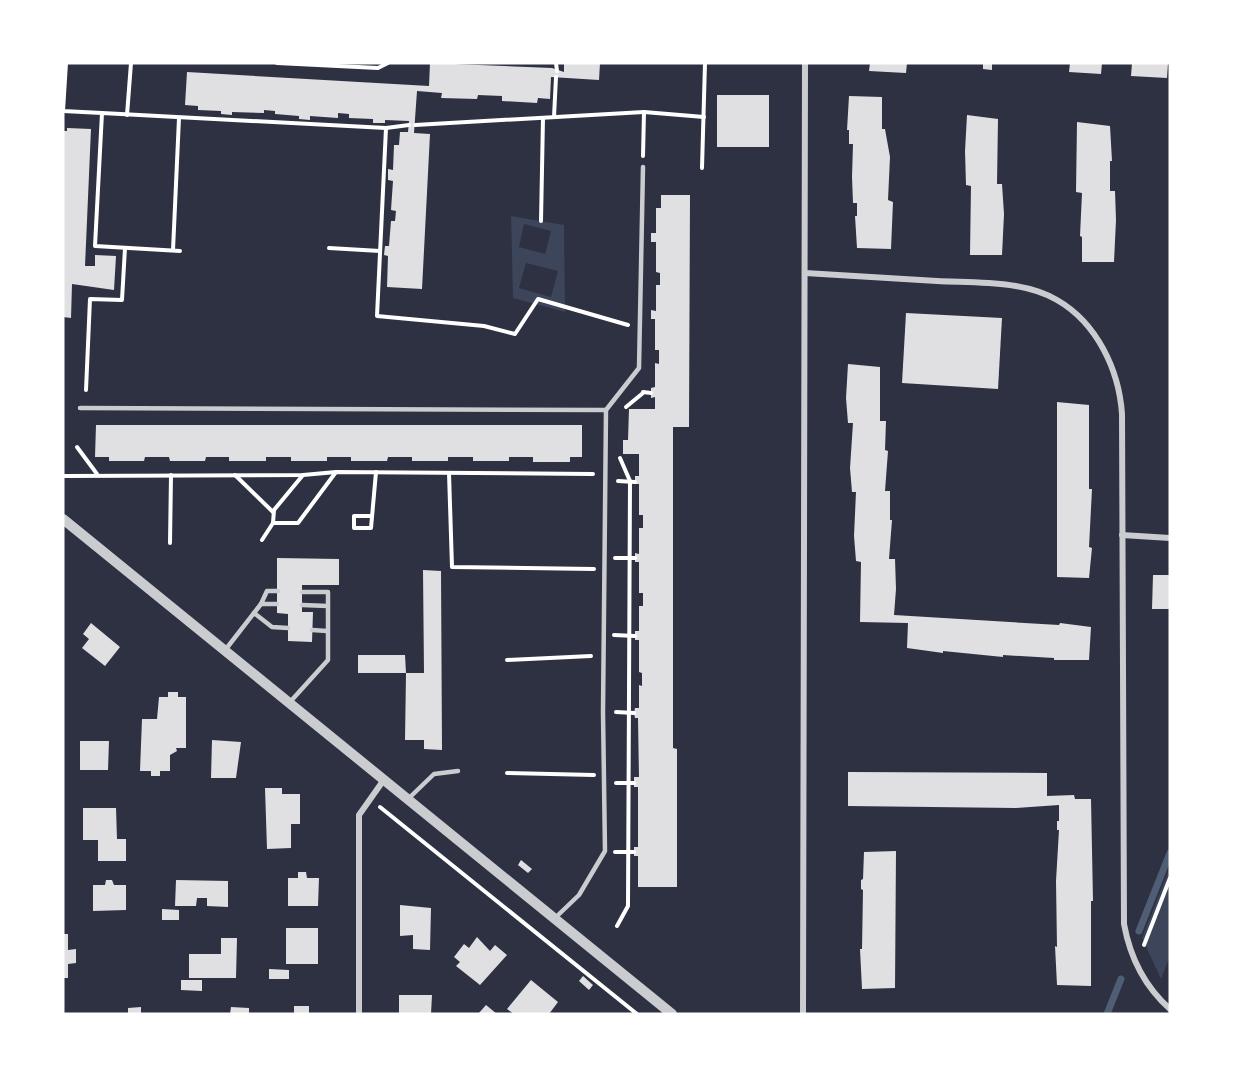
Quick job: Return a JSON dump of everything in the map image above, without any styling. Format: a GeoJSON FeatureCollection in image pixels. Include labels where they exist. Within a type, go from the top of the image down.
{"type":"FeatureCollection","features":[{"type":"Feature","properties":{"kind":"street"},"geometry":{"type":"LineString","coordinates":[[802,1014],[805,63]]}},
{"type":"Feature","properties":{"kind":"street"},"geometry":{"type":"LineString","coordinates":[[805,273],[1017,288],[1057,300],[1080,318],[1097,339],[1116,374],[1121,395],[1124,924],[1129,948],[1142,976],[1170,1010]]}},
{"type":"Feature","properties":{"kind":"street"},"geometry":{"type":"LineString","coordinates":[[63,519],[672,1014]]}},
{"type":"Feature","properties":{"kind":"street"},"geometry":{"type":"LineString","coordinates":[[1122,535],[1170,538]]}},
{"type":"Feature","properties":{"kind":"street"},"geometry":{"type":"LineString","coordinates":[[359,1014],[359,815],[383,780]]}},
{"type":"Feature","properties":{"kind":"lane"},"geometry":{"type":"LineString","coordinates":[[554,919],[579,895],[605,851],[603,712],[606,410],[639,368],[643,167]]}},
{"type":"Feature","properties":{"kind":"lane"},"geometry":{"type":"LineString","coordinates":[[80,408],[606,410]]}},
{"type":"Feature","properties":{"kind":"lane"},"geometry":{"type":"LineString","coordinates":[[224,652],[261,604],[267,591],[278,591]]}},
{"type":"Feature","properties":{"kind":"lane"},"geometry":{"type":"LineString","coordinates":[[288,704],[328,660],[328,592],[302,592]]}},
{"type":"Feature","properties":{"kind":"lane"},"geometry":{"type":"LineString","coordinates":[[261,604],[278,604]]}},
{"type":"Feature","properties":{"kind":"lane"},"geometry":{"type":"LineString","coordinates":[[302,605],[328,606]]}},
{"type":"Feature","properties":{"kind":"lane"},"geometry":{"type":"LineString","coordinates":[[254,613],[272,627],[288,628]]}},
{"type":"Feature","properties":{"kind":"lane"},"geometry":{"type":"LineString","coordinates":[[312,630],[327,631]]}},
{"type":"Feature","properties":{"kind":"lane"},"geometry":{"type":"LineString","coordinates":[[407,800],[434,774],[458,771]]}},
{"type":"Feature","properties":{"kind":"path"},"geometry":{"type":"LineString","coordinates":[[66,63],[63,111],[387,128],[409,125]]}},
{"type":"Feature","properties":{"kind":"path"},"geometry":{"type":"LineString","coordinates":[[127,115],[131,63]]}},
{"type":"Feature","properties":{"kind":"path"},"geometry":{"type":"LineString","coordinates":[[277,63],[378,68],[388,63]]}},
{"type":"Feature","properties":{"kind":"path"},"geometry":{"type":"LineString","coordinates":[[556,63],[557,71]]}},
{"type":"Feature","properties":{"kind":"path"},"geometry":{"type":"LineString","coordinates":[[702,168],[705,63]]}},
{"type":"Feature","properties":{"kind":"path"},"geometry":{"type":"LineString","coordinates":[[554,117],[556,77]]}},
{"type":"Feature","properties":{"kind":"path"},"geometry":{"type":"LineString","coordinates":[[415,125],[644,112],[704,117]]}},
{"type":"Feature","properties":{"kind":"path"},"geometry":{"type":"LineString","coordinates":[[643,167],[644,112]]}},
{"type":"Feature","properties":{"kind":"path"},"geometry":{"type":"LineString","coordinates":[[102,113],[95,246],[180,251]]}},
{"type":"Feature","properties":{"kind":"path"},"geometry":{"type":"LineString","coordinates":[[173,250],[178,117]]}},
{"type":"Feature","properties":{"kind":"path"},"geometry":{"type":"LineString","coordinates":[[541,220],[543,118]]}},
{"type":"Feature","properties":{"kind":"path"},"geometry":{"type":"LineString","coordinates":[[387,128],[377,316],[484,326],[515,334],[538,299],[640,328]]}},
{"type":"Feature","properties":{"kind":"path"},"geometry":{"type":"LineString","coordinates":[[86,390],[90,298],[122,300],[125,248]]}},
{"type":"Feature","properties":{"kind":"path"},"geometry":{"type":"LineString","coordinates":[[329,248],[380,251]]}},
{"type":"Feature","properties":{"kind":"path"},"geometry":{"type":"LineString","coordinates":[[621,412],[643,393]]}},
{"type":"Feature","properties":{"kind":"path"},"geometry":{"type":"LineString","coordinates":[[77,447],[97,475]]}},
{"type":"Feature","properties":{"kind":"path"},"geometry":{"type":"LineString","coordinates":[[617,926],[627,906],[632,713],[628,636],[630,481],[620,459],[620,447]]}},
{"type":"Feature","properties":{"kind":"path"},"geometry":{"type":"LineString","coordinates":[[63,476],[303,475],[336,472],[605,474]]}},
{"type":"Feature","properties":{"kind":"path"},"geometry":{"type":"LineString","coordinates":[[273,523],[298,523],[336,472]]}},
{"type":"Feature","properties":{"kind":"path"},"geometry":{"type":"LineString","coordinates":[[371,516],[354,516],[354,528],[371,528],[376,472]]}},
{"type":"Feature","properties":{"kind":"path"},"geometry":{"type":"LineString","coordinates":[[449,473],[452,567],[605,569]]}},
{"type":"Feature","properties":{"kind":"path"},"geometry":{"type":"LineString","coordinates":[[170,543],[171,475]]}},
{"type":"Feature","properties":{"kind":"path"},"geometry":{"type":"LineString","coordinates":[[235,475],[274,512]]}},
{"type":"Feature","properties":{"kind":"path"},"geometry":{"type":"LineString","coordinates":[[262,540],[273,523],[274,512],[303,475]]}},
{"type":"Feature","properties":{"kind":"path"},"geometry":{"type":"LineString","coordinates":[[605,558],[635,558]]}},
{"type":"Feature","properties":{"kind":"path"},"geometry":{"type":"LineString","coordinates":[[604,635],[635,636]]}},
{"type":"Feature","properties":{"kind":"path"},"geometry":{"type":"LineString","coordinates":[[507,660],[604,656]]}},
{"type":"Feature","properties":{"kind":"path"},"geometry":{"type":"LineString","coordinates":[[603,712],[632,713]]}},
{"type":"Feature","properties":{"kind":"path"},"geometry":{"type":"LineString","coordinates":[[507,773],[603,775]]}},
{"type":"Feature","properties":{"kind":"path"},"geometry":{"type":"LineString","coordinates":[[370,799],[637,1014]]}},
{"type":"Feature","properties":{"kind":"path"},"geometry":{"type":"LineString","coordinates":[[1143,947],[1170,878]]}},
{"type":"Feature","properties":{"kind":"shaded area"},"geometry":{"type":"Polygon","coordinates":[[[511,216],[564,225],[565,312],[513,298],[511,216]],[[524,224],[519,247],[545,254],[551,231],[524,224]],[[526,263],[519,288],[551,297],[558,271],[526,263]]]}},
{"type":"Feature","properties":{"kind":"shaded area"},"geometry":{"type":"Polygon","coordinates":[[[1170,867],[1170,956],[1161,979],[1142,938],[1170,867]]]}},
{"type":"Feature","properties":{"kind":"building"},"geometry":{"type":"Polygon","coordinates":[[[430,63],[552,68],[564,72],[564,63],[600,63],[599,80],[551,77],[550,99],[538,98],[537,103],[502,101],[502,96],[478,95],[477,99],[441,98],[442,93],[417,91],[414,133],[430,134],[422,289],[387,287],[388,256],[384,255],[385,246],[389,246],[391,221],[395,221],[396,211],[391,210],[393,181],[388,180],[388,169],[393,170],[394,145],[399,145],[400,132],[408,132],[409,121],[385,120],[385,123],[373,123],[373,119],[349,118],[349,114],[338,113],[338,118],[310,116],[310,120],[264,110],[264,113],[232,112],[232,115],[221,114],[221,111],[198,110],[198,106],[185,105],[187,72],[429,86],[430,63]]]}},
{"type":"Feature","properties":{"kind":"building"},"geometry":{"type":"Polygon","coordinates":[[[870,63],[907,63],[906,73],[869,71],[870,63]]]}},
{"type":"Feature","properties":{"kind":"building"},"geometry":{"type":"Polygon","coordinates":[[[983,63],[992,63],[992,70],[983,69],[983,63]]]}},
{"type":"Feature","properties":{"kind":"building"},"geometry":{"type":"Polygon","coordinates":[[[1070,63],[1102,63],[1101,74],[1069,72],[1070,63]]]}},
{"type":"Feature","properties":{"kind":"building"},"geometry":{"type":"Polygon","coordinates":[[[1132,63],[1168,63],[1167,78],[1131,76],[1132,63]]]}},
{"type":"Feature","properties":{"kind":"building"},"geometry":{"type":"Polygon","coordinates":[[[717,95],[769,95],[769,147],[717,147],[717,95]]]}},
{"type":"Feature","properties":{"kind":"building"},"geometry":{"type":"Polygon","coordinates":[[[849,96],[882,97],[882,129],[885,129],[890,157],[888,200],[893,202],[891,249],[857,248],[855,216],[857,216],[857,203],[853,203],[852,177],[853,144],[849,144],[849,130],[847,130],[849,96]]]}},
{"type":"Feature","properties":{"kind":"building"},"geometry":{"type":"Polygon","coordinates":[[[967,115],[998,119],[997,184],[1002,184],[1004,214],[1002,255],[970,255],[971,186],[966,185],[965,151],[967,115]]]}},
{"type":"Feature","properties":{"kind":"building"},"geometry":{"type":"Polygon","coordinates":[[[1077,122],[1110,126],[1112,161],[1110,161],[1110,191],[1115,191],[1116,220],[1114,262],[1082,262],[1082,237],[1080,236],[1082,193],[1076,192],[1077,122]]]}},
{"type":"Feature","properties":{"kind":"building"},"geometry":{"type":"Polygon","coordinates":[[[67,128],[91,129],[85,266],[95,266],[95,255],[116,256],[114,290],[72,284],[71,318],[63,317],[63,131],[67,131],[67,128]]]}},
{"type":"Feature","properties":{"kind":"building"},"geometry":{"type":"Polygon","coordinates":[[[661,195],[690,195],[689,427],[673,427],[673,748],[677,749],[677,887],[638,887],[638,856],[634,856],[634,847],[638,847],[638,787],[634,787],[634,777],[639,777],[638,718],[635,718],[634,713],[635,708],[639,708],[639,685],[642,686],[642,673],[639,672],[639,640],[635,640],[635,631],[639,631],[639,606],[643,606],[643,593],[639,593],[639,562],[635,562],[635,553],[639,554],[639,528],[643,528],[643,515],[639,515],[639,484],[635,484],[635,476],[639,476],[639,454],[623,454],[623,440],[628,440],[629,409],[655,409],[655,397],[651,398],[651,388],[655,387],[655,363],[659,364],[659,350],[655,350],[655,319],[651,319],[651,310],[656,311],[656,285],[660,285],[660,273],[656,272],[656,242],[651,242],[651,233],[656,233],[656,208],[661,208],[661,195]]]}},
{"type":"Feature","properties":{"kind":"building"},"geometry":{"type":"Polygon","coordinates":[[[906,313],[1002,318],[998,389],[902,383],[906,313]]]}},
{"type":"Feature","properties":{"kind":"building"},"geometry":{"type":"Polygon","coordinates":[[[848,364],[880,367],[880,421],[886,421],[885,450],[888,451],[885,491],[890,491],[890,520],[892,520],[889,559],[895,559],[894,615],[1059,625],[1060,623],[1091,627],[1089,660],[1054,660],[1054,658],[1003,655],[1003,657],[907,648],[908,623],[860,622],[861,562],[856,561],[854,536],[856,492],[852,492],[850,468],[853,423],[848,423],[846,398],[848,364]]]}},
{"type":"Feature","properties":{"kind":"building"},"geometry":{"type":"Polygon","coordinates":[[[1057,402],[1089,405],[1089,489],[1092,489],[1089,547],[1092,548],[1089,578],[1057,577],[1057,402]]]}},
{"type":"Feature","properties":{"kind":"building"},"geometry":{"type":"Polygon","coordinates":[[[96,425],[582,425],[582,457],[570,457],[570,462],[533,462],[533,457],[509,457],[509,461],[473,461],[473,457],[448,457],[448,461],[412,461],[412,457],[388,457],[387,461],[351,461],[351,457],[327,457],[327,461],[291,461],[291,457],[266,457],[266,461],[229,461],[229,457],[206,457],[205,461],[170,461],[169,457],[145,457],[144,461],[109,461],[109,457],[95,457],[96,425]]]}},
{"type":"Feature","properties":{"kind":"building"},"geometry":{"type":"Polygon","coordinates":[[[277,558],[339,559],[339,585],[302,585],[302,612],[313,612],[312,642],[288,641],[288,614],[277,613],[277,558]]]}},
{"type":"Feature","properties":{"kind":"building"},"geometry":{"type":"Polygon","coordinates":[[[423,570],[441,571],[442,750],[424,749],[424,740],[405,740],[406,673],[424,673],[423,570]]]}},
{"type":"Feature","properties":{"kind":"building"},"geometry":{"type":"Polygon","coordinates":[[[1153,575],[1170,575],[1170,609],[1152,609],[1153,575]]]}},
{"type":"Feature","properties":{"kind":"building"},"geometry":{"type":"Polygon","coordinates":[[[91,623],[120,647],[105,666],[82,648],[89,639],[83,634],[91,623]]]}},
{"type":"Feature","properties":{"kind":"building"},"geometry":{"type":"Polygon","coordinates":[[[358,655],[405,655],[406,673],[358,673],[358,655]]]}},
{"type":"Feature","properties":{"kind":"building"},"geometry":{"type":"Polygon","coordinates":[[[168,692],[178,692],[178,697],[186,697],[186,748],[176,748],[177,751],[170,755],[170,771],[160,771],[160,776],[151,776],[151,771],[140,771],[142,719],[157,719],[159,697],[168,697],[168,692]]]}},
{"type":"Feature","properties":{"kind":"building"},"geometry":{"type":"Polygon","coordinates":[[[212,740],[241,742],[236,778],[211,778],[212,740]]]}},
{"type":"Feature","properties":{"kind":"building"},"geometry":{"type":"Polygon","coordinates":[[[80,741],[109,741],[108,770],[80,770],[80,741]]]}},
{"type":"Feature","properties":{"kind":"building"},"geometry":{"type":"Polygon","coordinates":[[[848,772],[1047,773],[1047,796],[1074,795],[1075,799],[1091,799],[1093,901],[1091,901],[1091,986],[1057,985],[1055,946],[1057,947],[1056,881],[1059,805],[1016,808],[848,806],[848,772]]]}},
{"type":"Feature","properties":{"kind":"building"},"geometry":{"type":"Polygon","coordinates":[[[265,788],[282,788],[282,794],[300,794],[300,824],[291,824],[291,848],[267,849],[265,788]]]}},
{"type":"Feature","properties":{"kind":"building"},"geometry":{"type":"Polygon","coordinates":[[[83,808],[116,808],[117,839],[126,839],[126,861],[98,861],[98,840],[83,840],[83,808]]]}},
{"type":"Feature","properties":{"kind":"building"},"geometry":{"type":"Polygon","coordinates":[[[896,851],[895,988],[862,989],[860,949],[862,949],[863,890],[861,880],[863,879],[864,852],[896,851]]]}},
{"type":"Feature","properties":{"kind":"building"},"geometry":{"type":"Polygon","coordinates":[[[521,860],[532,869],[528,873],[518,865],[521,860]]]}},
{"type":"Feature","properties":{"kind":"building"},"geometry":{"type":"Polygon","coordinates":[[[298,872],[306,872],[307,878],[319,878],[318,906],[288,906],[288,878],[298,878],[298,872]]]}},
{"type":"Feature","properties":{"kind":"building"},"geometry":{"type":"Polygon","coordinates":[[[106,880],[112,880],[114,885],[126,885],[126,910],[93,911],[93,885],[105,885],[106,880]]]}},
{"type":"Feature","properties":{"kind":"building"},"geometry":{"type":"Polygon","coordinates":[[[176,880],[228,881],[228,907],[207,906],[207,898],[197,898],[196,906],[175,906],[176,880]]]}},
{"type":"Feature","properties":{"kind":"building"},"geometry":{"type":"Polygon","coordinates":[[[400,905],[431,908],[430,950],[413,949],[413,935],[400,936],[400,905]]]}},
{"type":"Feature","properties":{"kind":"building"},"geometry":{"type":"Polygon","coordinates":[[[162,909],[179,910],[179,920],[162,920],[162,909]]]}},
{"type":"Feature","properties":{"kind":"building"},"geometry":{"type":"Polygon","coordinates":[[[286,928],[318,928],[318,964],[286,964],[286,928]]]}},
{"type":"Feature","properties":{"kind":"building"},"geometry":{"type":"Polygon","coordinates":[[[63,934],[68,934],[68,950],[76,949],[76,963],[68,964],[68,978],[63,978],[63,934]]]}},
{"type":"Feature","properties":{"kind":"building"},"geometry":{"type":"Polygon","coordinates":[[[477,937],[490,951],[495,945],[507,955],[480,985],[456,966],[460,962],[454,957],[464,944],[469,948],[477,937]]]}},
{"type":"Feature","properties":{"kind":"building"},"geometry":{"type":"Polygon","coordinates":[[[221,938],[237,938],[236,978],[189,978],[189,954],[221,954],[221,938]]]}},
{"type":"Feature","properties":{"kind":"building"},"geometry":{"type":"Polygon","coordinates":[[[269,969],[289,970],[289,979],[269,979],[269,969]]]}},
{"type":"Feature","properties":{"kind":"building"},"geometry":{"type":"Polygon","coordinates":[[[583,976],[593,985],[589,990],[579,981],[583,976]]]}},
{"type":"Feature","properties":{"kind":"building"},"geometry":{"type":"Polygon","coordinates":[[[181,980],[202,980],[202,991],[181,990],[181,980]]]}},
{"type":"Feature","properties":{"kind":"building"},"geometry":{"type":"Polygon","coordinates":[[[531,980],[558,1002],[549,1014],[514,1014],[507,1009],[531,980]]]}},
{"type":"Feature","properties":{"kind":"building"},"geometry":{"type":"Polygon","coordinates":[[[399,995],[432,995],[431,1014],[399,1014],[399,995]]]}},
{"type":"Feature","properties":{"kind":"building"},"geometry":{"type":"Polygon","coordinates":[[[486,1005],[497,1014],[478,1014],[486,1005]]]}},
{"type":"Feature","properties":{"kind":"building"},"geometry":{"type":"Polygon","coordinates":[[[294,1006],[309,1006],[309,1014],[294,1014],[294,1006]]]}},
{"type":"Feature","properties":{"kind":"building"},"geometry":{"type":"Polygon","coordinates":[[[141,1007],[141,1014],[128,1014],[128,1008],[141,1007]]]}},
{"type":"Feature","properties":{"kind":"building"},"geometry":{"type":"Polygon","coordinates":[[[231,1007],[249,1008],[249,1014],[230,1014],[231,1007]]]}},
{"type":"Feature","properties":{"kind":"waterway"},"geometry":{"type":"LineString","coordinates":[[1139,931],[1170,853]]}},
{"type":"Feature","properties":{"kind":"waterway"},"geometry":{"type":"LineString","coordinates":[[1107,1014],[1121,979]]}}]}
